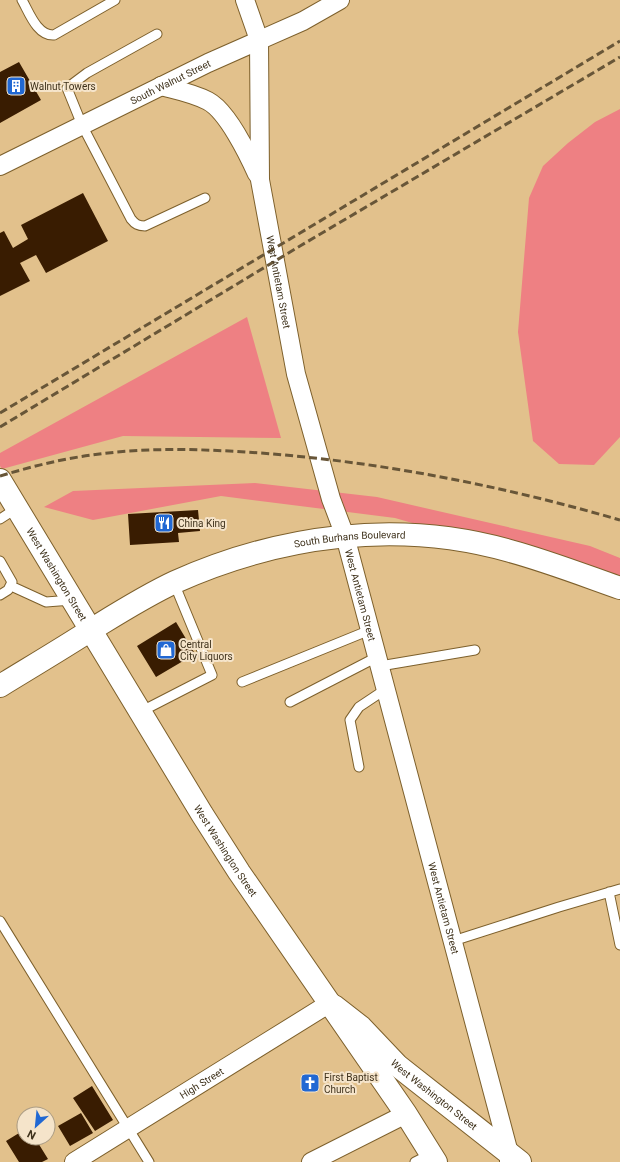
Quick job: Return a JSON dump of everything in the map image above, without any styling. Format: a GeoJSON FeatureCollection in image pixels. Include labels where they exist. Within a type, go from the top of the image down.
{"type":"FeatureCollection","features":[{"type":"Feature","properties":{"kind":"main road","name":"West Washington Street"},"geometry":{"type":"LineString","coordinates":[[0,480],[8,514],[72,600],[239,872],[330,1003],[361,1027],[398,1066],[513,1159]]}},
{"type":"Feature","properties":{"kind":"main road","name":"South Burhans Boulevard"},"geometry":{"type":"LineString","coordinates":[[0,686],[119,612],[174,582],[235,558],[291,543],[345,536],[379,534],[414,535],[453,539],[509,550],[620,588]]}},
{"type":"Feature","properties":{"kind":"main road"},"geometry":{"type":"LineString","coordinates":[[330,1003],[406,1114],[427,1159]]}},
{"type":"Feature","properties":{"kind":"street","name":"West Antietam Street"},"geometry":{"type":"LineString","coordinates":[[244,0],[259,40],[260,180],[296,374],[330,499],[345,536],[513,1159]]}},
{"type":"Feature","properties":{"kind":"street","name":"South Walnut Street"},"geometry":{"type":"LineString","coordinates":[[0,166],[208,62],[303,20],[340,0]]}},
{"type":"Feature","properties":{"kind":"street"},"geometry":{"type":"LineString","coordinates":[[160,86],[191,94],[209,102],[225,116],[249,157],[260,180]]}},
{"type":"Feature","properties":{"kind":"street","name":"High Street"},"geometry":{"type":"LineString","coordinates":[[74,1162],[330,1003]]}},
{"type":"Feature","properties":{"kind":"street"},"geometry":{"type":"LineString","coordinates":[[311,1162],[406,1114]]}},
{"type":"Feature","properties":{"kind":"lane"},"geometry":{"type":"LineString","coordinates":[[22,0],[38,27],[44,33],[54,35],[115,0]]}},
{"type":"Feature","properties":{"kind":"lane"},"geometry":{"type":"LineString","coordinates":[[157,34],[87,73],[67,88],[82,125],[135,224],[145,226],[205,198]]}},
{"type":"Feature","properties":{"kind":"lane"},"geometry":{"type":"LineString","coordinates":[[0,561],[12,582],[8,590],[0,595]]}},
{"type":"Feature","properties":{"kind":"lane"},"geometry":{"type":"LineString","coordinates":[[140,712],[212,675],[174,582]]}},
{"type":"Feature","properties":{"kind":"lane"},"geometry":{"type":"LineString","coordinates":[[11,586],[46,602],[72,600]]}},
{"type":"Feature","properties":{"kind":"lane"},"geometry":{"type":"LineString","coordinates":[[242,682],[370,630]]}},
{"type":"Feature","properties":{"kind":"lane"},"geometry":{"type":"LineString","coordinates":[[290,702],[378,662],[475,650]]}},
{"type":"Feature","properties":{"kind":"lane"},"geometry":{"type":"LineString","coordinates":[[359,767],[350,720],[359,707],[386,689]]}},
{"type":"Feature","properties":{"kind":"lane"},"geometry":{"type":"LineString","coordinates":[[453,941],[620,889]]}},
{"type":"Feature","properties":{"kind":"lane"},"geometry":{"type":"LineString","coordinates":[[609,892],[620,945]]}},
{"type":"Feature","properties":{"kind":"lane"},"geometry":{"type":"LineString","coordinates":[[0,921],[149,1162]]}},
{"type":"Feature","properties":{"kind":"shaded area"},"geometry":{"type":"Polygon","coordinates":[[[620,109],[620,437],[594,465],[559,464],[533,441],[518,332],[529,198],[543,166],[568,143],[595,122],[620,109]]]}},
{"type":"Feature","properties":{"kind":"shaded area"},"geometry":{"type":"Polygon","coordinates":[[[247,317],[281,438],[123,436],[2,469],[0,466],[0,453],[247,317]]]}},
{"type":"Feature","properties":{"kind":"shaded area"},"geometry":{"type":"Polygon","coordinates":[[[255,483],[377,497],[590,546],[620,558],[620,583],[395,518],[221,496],[93,520],[44,507],[73,491],[255,483]]]}},
{"type":"Feature","properties":{"kind":"building","name":"Walnut Towers"},"geometry":{"type":"Polygon","coordinates":[[[19,62],[41,100],[0,123],[0,72],[19,62]]]}},
{"type":"Feature","properties":{"kind":"building"},"geometry":{"type":"Polygon","coordinates":[[[83,193],[108,241],[46,273],[36,255],[20,263],[30,281],[0,296],[0,233],[4,231],[13,248],[28,239],[21,225],[83,193]]]}},
{"type":"Feature","properties":{"kind":"building","name":"China King"},"geometry":{"type":"Polygon","coordinates":[[[198,510],[200,531],[178,533],[179,542],[130,545],[128,514],[198,510]]]}},
{"type":"Feature","properties":{"kind":"building","name":"Central City Liquors"},"geometry":{"type":"Polygon","coordinates":[[[176,622],[195,654],[156,677],[137,646],[176,622]]]}},
{"type":"Feature","properties":{"kind":"building"},"geometry":{"type":"Polygon","coordinates":[[[92,1086],[113,1120],[95,1131],[73,1098],[92,1086]]]}},
{"type":"Feature","properties":{"kind":"building"},"geometry":{"type":"Polygon","coordinates":[[[81,1113],[93,1133],[70,1146],[58,1126],[81,1113]]]}},
{"type":"Feature","properties":{"kind":"building"},"geometry":{"type":"Polygon","coordinates":[[[16,1135],[16,1146],[40,1146],[48,1159],[42,1162],[19,1162],[6,1141],[16,1135]]]}},
{"type":"Feature","properties":{"kind":"railway"},"geometry":{"type":"LineString","coordinates":[[0,413],[620,41]]}},
{"type":"Feature","properties":{"kind":"railway"},"geometry":{"type":"LineString","coordinates":[[0,427],[300,246],[620,57]]}},
{"type":"Feature","properties":{"kind":"railway"},"geometry":{"type":"LineString","coordinates":[[0,476],[57,461],[113,452],[218,450],[306,457],[397,469],[532,496],[620,520]]}},
{"type":"Feature","properties":{"kind":"place","name":"Walnut Towers"},"geometry":{"type":"Point","coordinates":[16,86]}},
{"type":"Feature","properties":{"kind":"place","name":"China King"},"geometry":{"type":"Point","coordinates":[164,523]}},
{"type":"Feature","properties":{"kind":"place","name":"Central City Liquors"},"geometry":{"type":"Point","coordinates":[166,650]}},
{"type":"Feature","properties":{"kind":"place","name":"First Baptist Church"},"geometry":{"type":"Point","coordinates":[310,1083]}}]}
